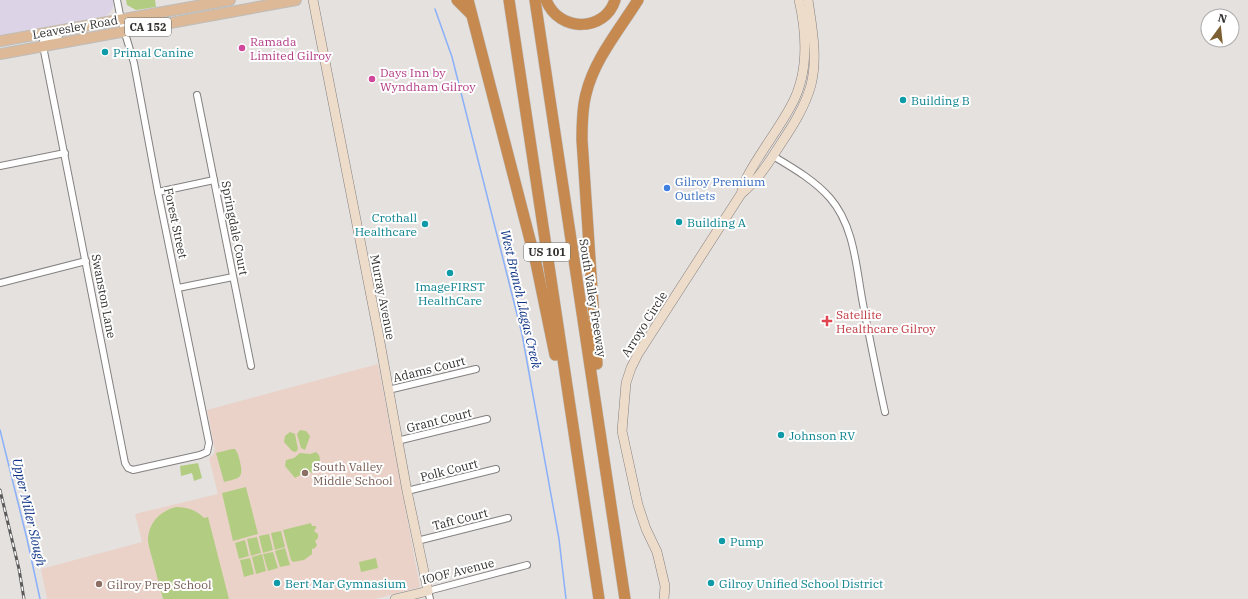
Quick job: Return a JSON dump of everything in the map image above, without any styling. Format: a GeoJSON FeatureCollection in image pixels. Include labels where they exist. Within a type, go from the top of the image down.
{"type":"FeatureCollection","features":[{"type":"Feature","properties":{"kind":"highway"},"geometry":{"type":"LineString","coordinates":[[457,0],[472,16]]}},
{"type":"Feature","properties":{"kind":"highway"},"geometry":{"type":"LineString","coordinates":[[468,0],[538,275],[584,504]]}},
{"type":"Feature","properties":{"kind":"highway","name":"US 101"},"geometry":{"type":"LineString","coordinates":[[509,0],[598,599]]}},
{"type":"Feature","properties":{"kind":"highway","name":"South Valley Freeway"},"geometry":{"type":"LineString","coordinates":[[535,0],[625,599]]}},
{"type":"Feature","properties":{"kind":"highway"},"geometry":{"type":"LineString","coordinates":[[546,0],[551,10],[557,16],[567,22],[576,24],[597,21],[606,15],[613,6],[615,0]]}},
{"type":"Feature","properties":{"kind":"highway"},"geometry":{"type":"LineString","coordinates":[[594,394],[597,369],[582,140],[583,110],[588,85],[597,66],[638,0]]}},
{"type":"Feature","properties":{"kind":"main road","name":"Leavesley Road"},"geometry":{"type":"LineString","coordinates":[[0,41],[230,0]]}},
{"type":"Feature","properties":{"kind":"main road","name":"Leavesley Road"},"geometry":{"type":"LineString","coordinates":[[0,54],[296,0]]}},
{"type":"Feature","properties":{"kind":"street","name":"Forest Street"},"geometry":{"type":"LineString","coordinates":[[118,0],[124,32],[134,63],[208,443],[208,450]]}},
{"type":"Feature","properties":{"kind":"street","name":"Murray Avenue"},"geometry":{"type":"LineString","coordinates":[[313,0],[378,333],[397,441],[429,595]]}},
{"type":"Feature","properties":{"kind":"street","name":"Arroyo Circle"},"geometry":{"type":"LineString","coordinates":[[664,599],[665,586],[657,552],[646,529],[638,505],[622,431],[626,383],[638,354],[741,194],[747,177],[792,103],[799,87],[805,54],[803,19],[799,0]]}},
{"type":"Feature","properties":{"kind":"street","name":"Arroyo Circle"},"geometry":{"type":"LineString","coordinates":[[741,194],[752,185],[797,119],[811,84],[814,53],[808,0]]}},
{"type":"Feature","properties":{"kind":"street"},"geometry":{"type":"LineString","coordinates":[[43,46],[43,41],[57,38],[63,30]]}},
{"type":"Feature","properties":{"kind":"street","name":"Swanston Lane"},"geometry":{"type":"LineString","coordinates":[[43,46],[125,463],[128,468],[133,470],[200,455],[208,450]]}},
{"type":"Feature","properties":{"kind":"street","name":"Springdale Court"},"geometry":{"type":"LineString","coordinates":[[197,95],[251,366]]}},
{"type":"Feature","properties":{"kind":"street"},"geometry":{"type":"LineString","coordinates":[[0,166],[65,153]]}},
{"type":"Feature","properties":{"kind":"street"},"geometry":{"type":"LineString","coordinates":[[773,156],[808,177],[830,198],[840,211],[850,235],[854,250],[885,412]]}},
{"type":"Feature","properties":{"kind":"street"},"geometry":{"type":"LineString","coordinates":[[158,192],[214,180]]}},
{"type":"Feature","properties":{"kind":"street"},"geometry":{"type":"LineString","coordinates":[[0,283],[86,261]]}},
{"type":"Feature","properties":{"kind":"street"},"geometry":{"type":"LineString","coordinates":[[178,288],[233,277]]}},
{"type":"Feature","properties":{"kind":"street","name":"Adams Court"},"geometry":{"type":"LineString","coordinates":[[388,390],[476,369]]}},
{"type":"Feature","properties":{"kind":"street","name":"Grant Court"},"geometry":{"type":"LineString","coordinates":[[397,441],[487,419]]}},
{"type":"Feature","properties":{"kind":"street","name":"Polk Court"},"geometry":{"type":"LineString","coordinates":[[407,491],[496,469]]}},
{"type":"Feature","properties":{"kind":"street","name":"Taft Court"},"geometry":{"type":"LineString","coordinates":[[417,541],[508,518]]}},
{"type":"Feature","properties":{"kind":"street","name":"IOOF Avenue"},"geometry":{"type":"LineString","coordinates":[[395,599],[429,595],[527,566]]}},
{"type":"Feature","properties":{"kind":"shaded area"},"geometry":{"type":"Polygon","coordinates":[[[0,0],[113,0],[114,3],[111,11],[106,16],[0,35],[0,0]]]}},
{"type":"Feature","properties":{"kind":"shaded area","name":"South Valley Middle School"},"geometry":{"type":"Polygon","coordinates":[[[378,364],[420,587],[375,599],[47,599],[41,569],[142,542],[135,514],[218,494],[209,458],[214,454],[215,450],[207,410],[378,364]]]}},
{"type":"Feature","properties":{"kind":"green space"},"geometry":{"type":"Polygon","coordinates":[[[126,0],[155,0],[156,7],[136,10],[127,5],[126,0]]]}},
{"type":"Feature","properties":{"kind":"green space"},"geometry":{"type":"Polygon","coordinates":[[[300,430],[306,431],[310,436],[305,450],[301,448],[297,434],[300,430]]]}},
{"type":"Feature","properties":{"kind":"green space"},"geometry":{"type":"Polygon","coordinates":[[[290,432],[295,434],[298,449],[296,452],[292,451],[284,442],[285,436],[290,432]]]}},
{"type":"Feature","properties":{"kind":"green space"},"geometry":{"type":"Polygon","coordinates":[[[235,449],[238,455],[241,475],[237,478],[224,482],[216,453],[235,449]]]}},
{"type":"Feature","properties":{"kind":"green space"},"geometry":{"type":"Polygon","coordinates":[[[316,452],[319,455],[320,462],[316,473],[305,472],[295,478],[285,466],[286,460],[294,458],[300,453],[310,454],[316,452]]]}},
{"type":"Feature","properties":{"kind":"green space"},"geometry":{"type":"Polygon","coordinates":[[[198,463],[202,478],[194,481],[192,473],[181,476],[180,466],[198,463]]]}},
{"type":"Feature","properties":{"kind":"green space"},"geometry":{"type":"Polygon","coordinates":[[[246,487],[258,534],[233,541],[222,493],[246,487]]]}},
{"type":"Feature","properties":{"kind":"green space"},"geometry":{"type":"Polygon","coordinates":[[[176,507],[188,508],[204,518],[208,517],[229,599],[163,599],[148,541],[150,529],[156,519],[165,511],[176,507]]]}},
{"type":"Feature","properties":{"kind":"green space"},"geometry":{"type":"Polygon","coordinates":[[[311,523],[312,526],[316,526],[314,531],[318,534],[318,538],[315,541],[317,545],[312,549],[312,554],[304,560],[293,562],[291,560],[283,530],[311,523]]]}},
{"type":"Feature","properties":{"kind":"green space"},"geometry":{"type":"Polygon","coordinates":[[[281,531],[285,547],[275,550],[271,533],[281,531]]]}},
{"type":"Feature","properties":{"kind":"green space"},"geometry":{"type":"Polygon","coordinates":[[[269,534],[273,550],[263,553],[259,536],[269,534]]]}},
{"type":"Feature","properties":{"kind":"green space"},"geometry":{"type":"Polygon","coordinates":[[[257,537],[261,553],[251,556],[247,539],[257,537]]]}},
{"type":"Feature","properties":{"kind":"green space"},"geometry":{"type":"Polygon","coordinates":[[[245,540],[249,556],[239,559],[235,543],[245,540]]]}},
{"type":"Feature","properties":{"kind":"green space"},"geometry":{"type":"Polygon","coordinates":[[[285,548],[290,565],[280,567],[275,551],[285,548]]]}},
{"type":"Feature","properties":{"kind":"green space"},"geometry":{"type":"Polygon","coordinates":[[[273,552],[278,568],[268,571],[263,554],[273,552]]]}},
{"type":"Feature","properties":{"kind":"green space"},"geometry":{"type":"Polygon","coordinates":[[[262,554],[266,571],[256,574],[252,557],[262,554]]]}},
{"type":"Feature","properties":{"kind":"green space"},"geometry":{"type":"Polygon","coordinates":[[[250,558],[254,574],[244,577],[240,560],[250,558]]]}},
{"type":"Feature","properties":{"kind":"green space"},"geometry":{"type":"Polygon","coordinates":[[[376,558],[378,568],[361,572],[359,562],[376,558]]]}},
{"type":"Feature","properties":{"kind":"waterway","name":"West Branch Llagas Creek"},"geometry":{"type":"LineString","coordinates":[[435,9],[452,57],[522,334],[559,539],[566,599]]}},
{"type":"Feature","properties":{"kind":"waterway","name":"Upper Miller Slough"},"geometry":{"type":"LineString","coordinates":[[0,430],[40,599]]}},
{"type":"Feature","properties":{"kind":"railway"},"geometry":{"type":"LineString","coordinates":[[0,490],[19,569],[24,599]]}},
{"type":"Feature","properties":{"kind":"place","name":"Ramada Limited Gilroy"},"geometry":{"type":"Point","coordinates":[242,48]}},
{"type":"Feature","properties":{"kind":"place","name":"Primal Canine"},"geometry":{"type":"Point","coordinates":[105,52]}},
{"type":"Feature","properties":{"kind":"place","name":"Days Inn by Wyndham Gilroy"},"geometry":{"type":"Point","coordinates":[372,79]}},
{"type":"Feature","properties":{"kind":"place","name":"Building B"},"geometry":{"type":"Point","coordinates":[903,100]}},
{"type":"Feature","properties":{"kind":"place","name":"Gilroy Premium Outlets"},"geometry":{"type":"Point","coordinates":[667,188]}},
{"type":"Feature","properties":{"kind":"place","name":"Building A"},"geometry":{"type":"Point","coordinates":[679,222]}},
{"type":"Feature","properties":{"kind":"place","name":"Crothall Healthcare"},"geometry":{"type":"Point","coordinates":[425,224]}},
{"type":"Feature","properties":{"kind":"place","name":"ImageFIRST HealthCare"},"geometry":{"type":"Point","coordinates":[450,273]}},
{"type":"Feature","properties":{"kind":"place","name":"Satellite Healthcare Gilroy"},"geometry":{"type":"Point","coordinates":[827,321]}},
{"type":"Feature","properties":{"kind":"place","name":"Johnson RV"},"geometry":{"type":"Point","coordinates":[781,435]}},
{"type":"Feature","properties":{"kind":"place","name":"South Valley Middle School"},"geometry":{"type":"Point","coordinates":[305,473]}},
{"type":"Feature","properties":{"kind":"place","name":"Pump"},"geometry":{"type":"Point","coordinates":[722,541]}},
{"type":"Feature","properties":{"kind":"place","name":"Bert Mar Gymnasium"},"geometry":{"type":"Point","coordinates":[277,583]}},
{"type":"Feature","properties":{"kind":"place","name":"Gilroy Unified School District"},"geometry":{"type":"Point","coordinates":[711,583]}},
{"type":"Feature","properties":{"kind":"place","name":"Gilroy Prep School"},"geometry":{"type":"Point","coordinates":[99,584]}}]}
